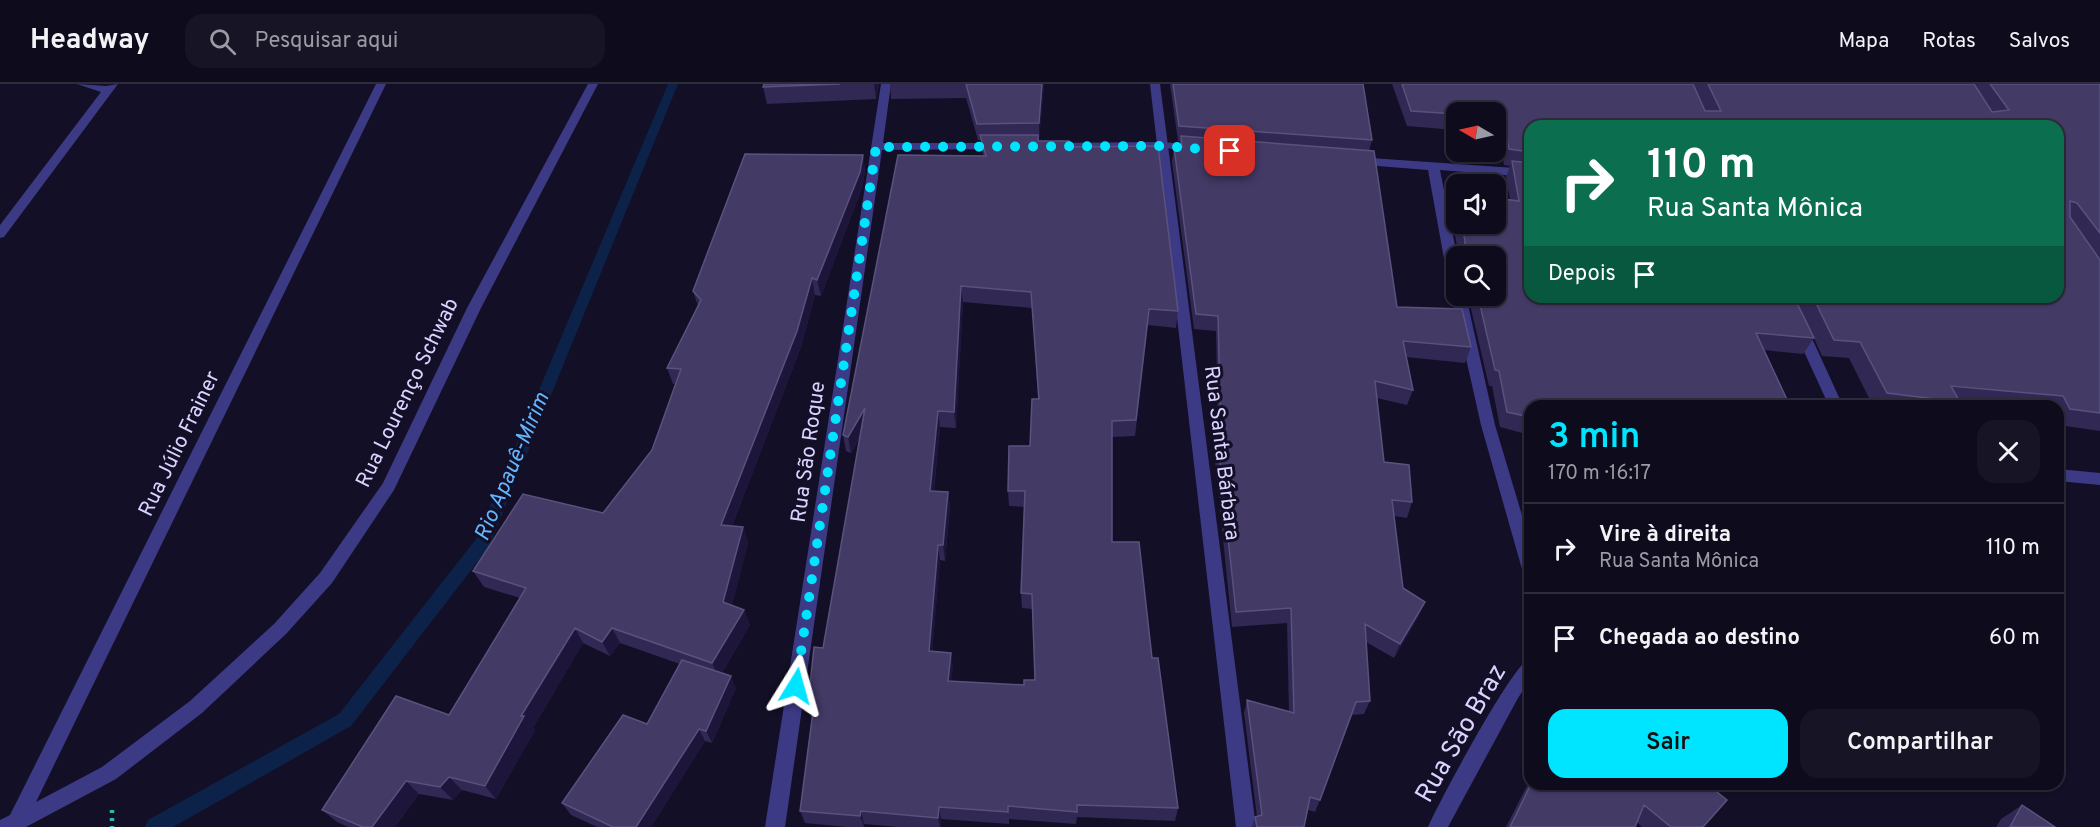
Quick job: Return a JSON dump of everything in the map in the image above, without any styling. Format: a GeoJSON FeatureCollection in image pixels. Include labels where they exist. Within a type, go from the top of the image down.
{"type":"FeatureCollection","features":[{"type":"Feature","properties":{"kind":"street"},"geometry":{"type":"LineString","coordinates":[[82,84],[110,87]]}},
{"type":"Feature","properties":{"kind":"street","name":"Rua Júlio Frainer"},"geometry":{"type":"LineString","coordinates":[[11,825],[381,84]]}},
{"type":"Feature","properties":{"kind":"street","name":"Rua Lourenço Schwab"},"geometry":{"type":"LineString","coordinates":[[11,825],[109,773],[196,707],[280,628],[326,578],[389,486],[474,308],[593,84]]}},
{"type":"Feature","properties":{"kind":"street","name":"Rua São Roque"},"geometry":{"type":"LineString","coordinates":[[775,827],[886,84]]}},
{"type":"Feature","properties":{"kind":"street","name":"Rua Santa Bárbara"},"geometry":{"type":"LineString","coordinates":[[1155,84],[1246,827]]}},
{"type":"Feature","properties":{"kind":"street"},"geometry":{"type":"LineString","coordinates":[[0,234],[110,87]]}},
{"type":"Feature","properties":{"kind":"street"},"geometry":{"type":"LineString","coordinates":[[876,147],[1162,146],[1209,149]]}},
{"type":"Feature","properties":{"kind":"street"},"geometry":{"type":"LineString","coordinates":[[1340,160],[1524,173]]}},
{"type":"Feature","properties":{"kind":"street"},"geometry":{"type":"LineString","coordinates":[[1434,168],[1449,246]]}},
{"type":"Feature","properties":{"kind":"street"},"geometry":{"type":"LineString","coordinates":[[1789,303],[1833,400]]}},
{"type":"Feature","properties":{"kind":"street"},"geometry":{"type":"LineString","coordinates":[[1461,306],[1488,425],[1524,548]]}},
{"type":"Feature","properties":{"kind":"street"},"geometry":{"type":"LineString","coordinates":[[2064,476],[2100,479]]}},
{"type":"Feature","properties":{"kind":"street","name":"Rua São Braz"},"geometry":{"type":"LineString","coordinates":[[1438,827],[1512,692],[1524,675]]}},
{"type":"Feature","properties":{"kind":"path"},"geometry":{"type":"LineString","coordinates":[[112,812],[112,827]]}},
{"type":"Feature","properties":{"kind":"building"},"geometry":{"type":"Polygon","coordinates":[[[764,84],[840,84],[763,87],[764,84]]]}},
{"type":"Feature","properties":{"kind":"building"},"geometry":{"type":"Polygon","coordinates":[[[966,84],[1042,84],[1039,123],[977,124],[966,84]]]}},
{"type":"Feature","properties":{"kind":"building"},"geometry":{"type":"Polygon","coordinates":[[[1173,84],[1363,84],[1372,140],[1179,126],[1173,84]]]}},
{"type":"Feature","properties":{"kind":"building"},"geometry":{"type":"Polygon","coordinates":[[[1402,84],[1693,84],[1705,111],[1721,111],[1708,84],[1974,84],[1992,112],[2009,110],[1990,84],[2100,84],[2100,233],[2077,203],[2070,201],[2070,217],[2100,260],[2100,413],[2070,409],[2063,396],[1951,386],[1959,400],[1887,393],[1860,342],[1834,340],[1816,303],[2064,303],[2064,120],[1524,120],[1524,151],[1509,149],[1506,133],[1506,102],[1446,102],[1446,113],[1411,111],[1402,84]]]}},
{"type":"Feature","properties":{"kind":"building"},"geometry":{"type":"Polygon","coordinates":[[[980,135],[1038,135],[1038,141],[1069,141],[1069,147],[1158,146],[1178,311],[1149,309],[1136,420],[1112,421],[1112,542],[1139,542],[1152,658],[1158,658],[1178,808],[1077,805],[1077,812],[1008,806],[1008,812],[939,807],[938,818],[861,811],[860,816],[800,811],[814,704],[808,704],[814,647],[823,648],[865,408],[848,437],[843,435],[898,155],[986,156],[980,135]],[[961,286],[954,412],[938,411],[930,491],[948,492],[943,545],[938,545],[929,651],[951,653],[948,681],[1024,685],[1024,680],[1035,680],[1032,594],[1021,593],[1025,491],[1008,491],[1009,446],[1030,446],[1032,399],[1039,399],[1031,292],[961,286]]]}},
{"type":"Feature","properties":{"kind":"building"},"geometry":{"type":"Polygon","coordinates":[[[1181,136],[1374,151],[1397,307],[1462,309],[1471,347],[1403,341],[1413,390],[1375,381],[1384,462],[1409,465],[1412,502],[1392,500],[1403,588],[1425,602],[1400,644],[1365,624],[1370,701],[1356,702],[1320,800],[1310,797],[1304,827],[1257,827],[1255,817],[1262,815],[1247,700],[1294,713],[1291,608],[1236,612],[1217,435],[1221,436],[1218,316],[1196,314],[1174,147],[1182,147],[1181,136]]]}},
{"type":"Feature","properties":{"kind":"building"},"geometry":{"type":"Polygon","coordinates":[[[745,154],[863,155],[860,172],[817,280],[812,278],[797,331],[721,525],[743,527],[723,602],[744,610],[712,663],[612,628],[602,642],[575,628],[521,716],[524,716],[485,786],[449,777],[440,787],[406,781],[372,827],[363,827],[322,810],[396,696],[449,715],[526,588],[473,571],[523,494],[603,513],[652,450],[681,369],[667,368],[701,300],[693,291],[745,154]]]}},
{"type":"Feature","properties":{"kind":"building"},"geometry":{"type":"Polygon","coordinates":[[[1512,161],[1524,162],[1524,303],[1797,303],[1814,338],[1756,333],[1787,400],[1524,400],[1524,416],[1507,412],[1499,371],[1495,370],[1480,306],[1506,306],[1506,246],[1465,246],[1464,234],[1506,234],[1506,199],[1519,201],[1512,161]]]}},
{"type":"Feature","properties":{"kind":"building"},"geometry":{"type":"Polygon","coordinates":[[[682,660],[731,676],[706,731],[699,729],[636,827],[613,827],[562,803],[623,715],[647,724],[682,660]]]}},
{"type":"Feature","properties":{"kind":"building"},"geometry":{"type":"Polygon","coordinates":[[[1528,790],[1714,790],[1727,800],[1703,827],[1671,827],[1644,805],[1635,827],[1510,827],[1528,790]]]}},
{"type":"Feature","properties":{"kind":"building"},"geometry":{"type":"Polygon","coordinates":[[[2022,805],[2055,827],[2010,827],[2022,805]]]}},
{"type":"Feature","properties":{"kind":"waterway","name":"Rio Apauê-Mirim"},"geometry":{"type":"LineString","coordinates":[[155,827],[345,720],[483,542],[673,84]]}},
{"type":"Feature","properties":{"kind":"route"},"geometry":{"type":"LineString","coordinates":[[796,686],[876,147],[1162,146],[1230,151]]}}]}
